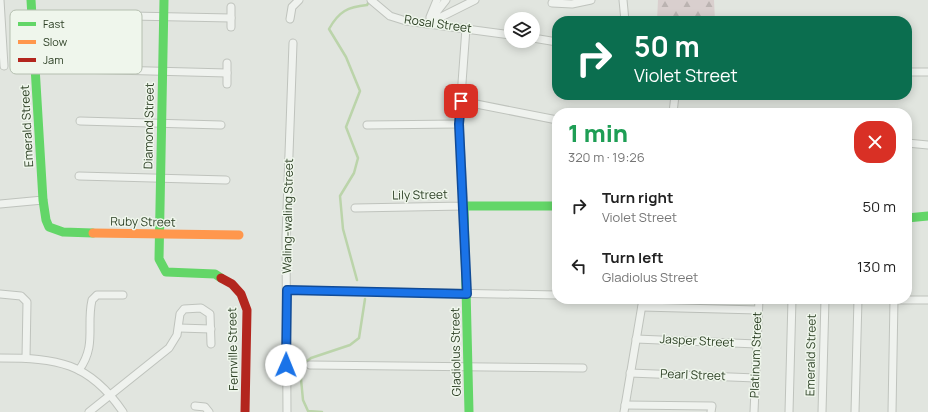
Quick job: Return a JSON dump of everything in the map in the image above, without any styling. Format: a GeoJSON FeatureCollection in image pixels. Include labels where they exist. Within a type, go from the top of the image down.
{"type":"FeatureCollection","features":[{"type":"Feature","properties":{"kind":"street"},"geometry":{"type":"LineString","coordinates":[[0,0],[4,66]]}},
{"type":"Feature","properties":{"kind":"street","name":"Emerald Street"},"geometry":{"type":"LineString","coordinates":[[31,0],[32,10]]}},
{"type":"Feature","properties":{"kind":"street","name":"Diamond Street"},"geometry":{"type":"LineString","coordinates":[[158,253],[164,0]]}},
{"type":"Feature","properties":{"kind":"street"},"geometry":{"type":"LineString","coordinates":[[290,19],[292,7],[299,0]]}},
{"type":"Feature","properties":{"kind":"street"},"geometry":{"type":"LineString","coordinates":[[427,24],[437,0]]}},
{"type":"Feature","properties":{"kind":"street"},"geometry":{"type":"LineString","coordinates":[[427,24],[446,0]]}},
{"type":"Feature","properties":{"kind":"street"},"geometry":{"type":"LineString","coordinates":[[427,24],[475,0]]}},
{"type":"Feature","properties":{"kind":"street"},"geometry":{"type":"LineString","coordinates":[[552,3],[572,4],[591,0]]}},
{"type":"Feature","properties":{"kind":"street"},"geometry":{"type":"LineString","coordinates":[[623,0],[625,16]]}},
{"type":"Feature","properties":{"kind":"street","name":"Rosal Street"},"geometry":{"type":"LineString","coordinates":[[374,2],[390,16],[406,21],[504,34]]}},
{"type":"Feature","properties":{"kind":"street"},"geometry":{"type":"LineString","coordinates":[[231,7],[231,27]]}},
{"type":"Feature","properties":{"kind":"street"},"geometry":{"type":"LineString","coordinates":[[142,16],[231,18]]}},
{"type":"Feature","properties":{"kind":"street","name":"Gladiolus Street"},"geometry":{"type":"LineString","coordinates":[[466,28],[459,124],[464,206],[469,412]]}},
{"type":"Feature","properties":{"kind":"street"},"geometry":{"type":"LineString","coordinates":[[540,39],[552,41]]}},
{"type":"Feature","properties":{"kind":"street","name":"Waling-waling Street"},"geometry":{"type":"LineString","coordinates":[[286,412],[286,238],[293,43]]}},
{"type":"Feature","properties":{"kind":"street"},"geometry":{"type":"LineString","coordinates":[[227,84],[228,63]]}},
{"type":"Feature","properties":{"kind":"street"},"geometry":{"type":"LineString","coordinates":[[142,71],[227,73]]}},
{"type":"Feature","properties":{"kind":"street"},"geometry":{"type":"LineString","coordinates":[[912,72],[928,72]]}},
{"type":"Feature","properties":{"kind":"street","name":"Emerald Street"},"geometry":{"type":"LineString","coordinates":[[35,74],[43,200],[46,220],[49,227]]}},
{"type":"Feature","properties":{"kind":"street"},"geometry":{"type":"LineString","coordinates":[[461,101],[552,119]]}},
{"type":"Feature","properties":{"kind":"street"},"geometry":{"type":"LineString","coordinates":[[80,121],[221,125]]}},
{"type":"Feature","properties":{"kind":"street"},"geometry":{"type":"LineString","coordinates":[[368,125],[459,124]]}},
{"type":"Feature","properties":{"kind":"street"},"geometry":{"type":"LineString","coordinates":[[912,143],[928,145]]}},
{"type":"Feature","properties":{"kind":"street"},"geometry":{"type":"LineString","coordinates":[[79,176],[226,180]]}},
{"type":"Feature","properties":{"kind":"street"},"geometry":{"type":"LineString","coordinates":[[0,204],[43,200]]}},
{"type":"Feature","properties":{"kind":"street","name":"Lily Street"},"geometry":{"type":"LineString","coordinates":[[355,208],[552,206]]}},
{"type":"Feature","properties":{"kind":"street"},"geometry":{"type":"LineString","coordinates":[[912,218],[928,216]]}},
{"type":"Feature","properties":{"kind":"street","name":"Ruby Street"},"geometry":{"type":"LineString","coordinates":[[49,227],[63,232],[238,235]]}},
{"type":"Feature","properties":{"kind":"street","name":"Fernville Street"},"geometry":{"type":"LineString","coordinates":[[158,253],[160,264],[166,272],[215,274],[232,284],[241,294],[247,310],[245,412]]}},
{"type":"Feature","properties":{"kind":"street"},"geometry":{"type":"LineString","coordinates":[[287,290],[552,295]]}},
{"type":"Feature","properties":{"kind":"street"},"geometry":{"type":"LineString","coordinates":[[0,294],[21,296],[27,302],[26,358]]}},
{"type":"Feature","properties":{"kind":"street"},"geometry":{"type":"LineString","coordinates":[[79,370],[88,354],[90,344],[92,300],[97,295],[123,295]]}},
{"type":"Feature","properties":{"kind":"street"},"geometry":{"type":"LineString","coordinates":[[912,300],[928,300]]}},
{"type":"Feature","properties":{"kind":"street"},"geometry":{"type":"LineString","coordinates":[[643,304],[624,408],[712,406],[712,412]]}},
{"type":"Feature","properties":{"kind":"street"},"geometry":{"type":"LineString","coordinates":[[659,304],[758,310]]}},
{"type":"Feature","properties":{"kind":"street","name":"Platinum Street"},"geometry":{"type":"LineString","coordinates":[[754,412],[759,304]]}},
{"type":"Feature","properties":{"kind":"street"},"geometry":{"type":"LineString","coordinates":[[789,412],[792,304]]}},
{"type":"Feature","properties":{"kind":"street","name":"Emerald Street"},"geometry":{"type":"LineString","coordinates":[[822,412],[824,304]]}},
{"type":"Feature","properties":{"kind":"street"},"geometry":{"type":"LineString","coordinates":[[855,412],[858,304]]}},
{"type":"Feature","properties":{"kind":"street"},"geometry":{"type":"LineString","coordinates":[[892,412],[894,304]]}},
{"type":"Feature","properties":{"kind":"street"},"geometry":{"type":"LineString","coordinates":[[89,412],[112,396],[169,348],[174,342],[179,328],[181,311],[188,308],[201,308],[210,314],[211,344]]}},
{"type":"Feature","properties":{"kind":"street"},"geometry":{"type":"LineString","coordinates":[[179,328],[211,329]]}},
{"type":"Feature","properties":{"kind":"street","name":"Jasper Street"},"geometry":{"type":"LineString","coordinates":[[636,338],[757,344]]}},
{"type":"Feature","properties":{"kind":"street"},"geometry":{"type":"LineString","coordinates":[[0,358],[54,360],[79,370],[91,377],[112,396],[123,412]]}},
{"type":"Feature","properties":{"kind":"street"},"geometry":{"type":"LineString","coordinates":[[310,365],[469,368],[584,368]]}},
{"type":"Feature","properties":{"kind":"street","name":"Pearl Street"},"geometry":{"type":"LineString","coordinates":[[630,373],[756,378]]}},
{"type":"Feature","properties":{"kind":"street"},"geometry":{"type":"LineString","coordinates":[[195,406],[205,407],[209,412]]}},
{"type":"Feature","properties":{"kind":"green space"},"geometry":{"type":"Polygon","coordinates":[[[658,0],[714,0],[715,16],[657,16],[658,0]]]}},
{"type":"Feature","properties":{"kind":"waterway"},"geometry":{"type":"LineString","coordinates":[[357,280],[343,229],[340,196],[354,173],[358,158],[346,127],[360,91],[346,57],[329,29],[340,14],[354,7],[367,5],[370,0]]}},
{"type":"Feature","properties":{"kind":"waterway"},"geometry":{"type":"LineString","coordinates":[[322,412],[308,411],[303,400],[301,379],[305,363],[311,358],[350,345],[359,338],[365,299]]}},
{"type":"Feature","properties":{"kind":"traffic: fast"},"geometry":{"type":"LineString","coordinates":[[31,0],[32,10]]}},
{"type":"Feature","properties":{"kind":"traffic: fast"},"geometry":{"type":"LineString","coordinates":[[164,0],[159,259],[166,272],[215,274],[221,278]]}},
{"type":"Feature","properties":{"kind":"traffic: fast"},"geometry":{"type":"LineString","coordinates":[[35,74],[43,200],[46,220],[49,227],[63,232],[93,233]]}},
{"type":"Feature","properties":{"kind":"traffic: fast"},"geometry":{"type":"LineString","coordinates":[[469,412],[464,206],[552,206]]}},
{"type":"Feature","properties":{"kind":"traffic: fast"},"geometry":{"type":"LineString","coordinates":[[912,218],[928,216]]}},
{"type":"Feature","properties":{"kind":"traffic: slow"},"geometry":{"type":"LineString","coordinates":[[93,233],[239,235]]}},
{"type":"Feature","properties":{"kind":"traffic: jam"},"geometry":{"type":"LineString","coordinates":[[221,278],[232,284],[241,294],[247,310],[245,412]]}},
{"type":"Feature","properties":{"kind":"route"},"geometry":{"type":"LineString","coordinates":[[286,365],[287,290],[467,294],[459,124],[461,101]]}}]}
